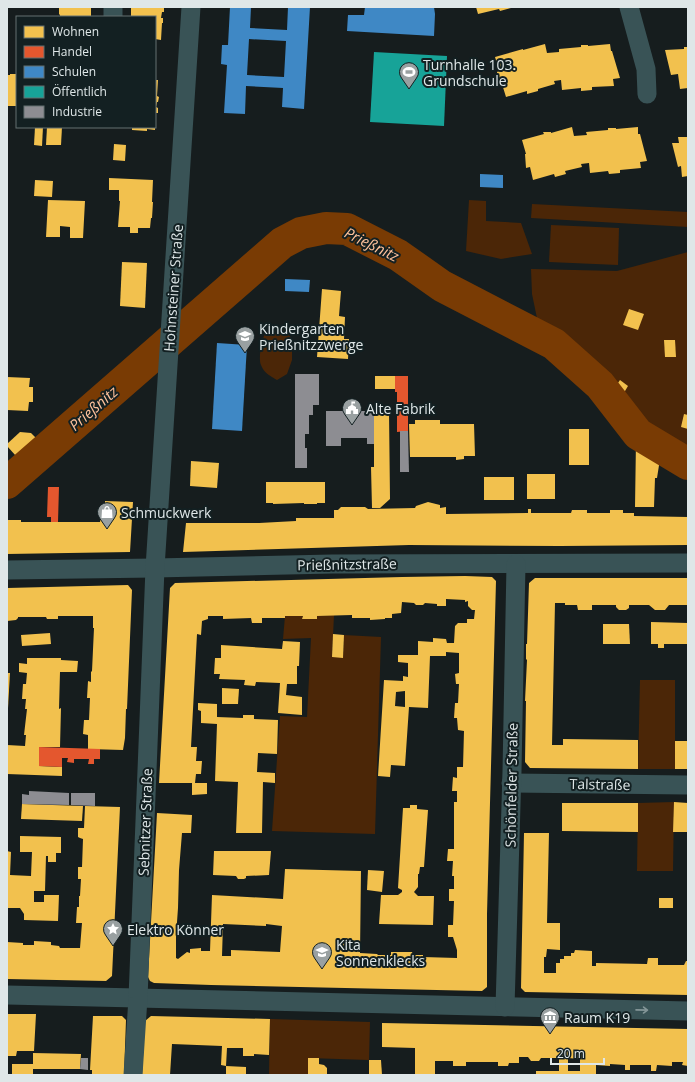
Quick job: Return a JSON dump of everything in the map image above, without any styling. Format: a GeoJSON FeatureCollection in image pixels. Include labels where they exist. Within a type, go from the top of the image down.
{"type":"FeatureCollection","features":[{"type":"Feature","properties":{"kind":"street","name":"Hohnsteiner Straße"},"geometry":{"type":"LineString","coordinates":[[155,568],[170,348],[190,7]]}},
{"type":"Feature","properties":{"kind":"street"},"geometry":{"type":"LineString","coordinates":[[629,7],[646,69],[647,94]]}},
{"type":"Feature","properties":{"kind":"street","name":"Prießnitzstraße"},"geometry":{"type":"LineString","coordinates":[[7,570],[332,564],[688,563]]}},
{"type":"Feature","properties":{"kind":"street","name":"Schönfelder Straße"},"geometry":{"type":"LineString","coordinates":[[505,1007],[516,564]]}},
{"type":"Feature","properties":{"kind":"street","name":"Sebnitzer Straße"},"geometry":{"type":"LineString","coordinates":[[133,1075],[138,998],[155,568]]}},
{"type":"Feature","properties":{"kind":"street","name":"Talstraße"},"geometry":{"type":"LineString","coordinates":[[511,783],[688,785]]}},
{"type":"Feature","properties":{"kind":"street"},"geometry":{"type":"LineString","coordinates":[[7,995],[138,998],[366,996],[505,1007],[688,1011]]}},
{"type":"Feature","properties":{"kind":"shaded area"},"geometry":{"type":"Polygon","coordinates":[[[469,200],[486,201],[486,221],[521,223],[532,254],[501,259],[466,251],[469,200]]]}},
{"type":"Feature","properties":{"kind":"shaded area"},"geometry":{"type":"Polygon","coordinates":[[[532,204],[688,212],[688,227],[531,218],[532,204]]]}},
{"type":"Feature","properties":{"kind":"shaded area"},"geometry":{"type":"Polygon","coordinates":[[[551,225],[619,228],[618,265],[549,262],[551,225]]]}},
{"type":"Feature","properties":{"kind":"shaded area"},"geometry":{"type":"Polygon","coordinates":[[[688,252],[688,456],[679,452],[640,426],[607,384],[538,323],[532,294],[531,269],[617,271],[688,252]]]}},
{"type":"Feature","properties":{"kind":"shaded area"},"geometry":{"type":"Polygon","coordinates":[[[277,325],[285,329],[292,340],[292,360],[287,374],[277,380],[264,370],[260,362],[260,352],[262,341],[266,332],[269,328],[277,325]]]}},
{"type":"Feature","properties":{"kind":"shaded area"},"geometry":{"type":"Polygon","coordinates":[[[334,615],[332,657],[343,657],[344,635],[381,637],[375,834],[272,831],[280,716],[307,717],[311,638],[283,639],[285,616],[303,616],[302,619],[334,615]]]}},
{"type":"Feature","properties":{"kind":"shaded area"},"geometry":{"type":"Polygon","coordinates":[[[640,680],[675,680],[675,769],[638,769],[640,680]]]}},
{"type":"Feature","properties":{"kind":"shaded area"},"geometry":{"type":"Polygon","coordinates":[[[674,802],[673,871],[637,871],[638,803],[674,802]]]}},
{"type":"Feature","properties":{"kind":"shaded area"},"geometry":{"type":"Polygon","coordinates":[[[270,1019],[370,1022],[369,1060],[308,1058],[308,1075],[269,1075],[270,1019]]]}},
{"type":"Feature","properties":{"kind":"building: Wohnen"},"geometry":{"type":"Polygon","coordinates":[[[59,7],[91,7],[91,16],[59,15],[59,7]]]}},
{"type":"Feature","properties":{"kind":"building: Wohnen"},"geometry":{"type":"Polygon","coordinates":[[[131,7],[164,7],[164,12],[162,12],[161,18],[163,18],[163,23],[161,40],[156,39],[156,16],[131,16],[131,7]]]}},
{"type":"Feature","properties":{"kind":"building: Wohnen"},"geometry":{"type":"Polygon","coordinates":[[[476,7],[511,7],[511,8],[478,14],[476,7]]]}},
{"type":"Feature","properties":{"kind":"building: Wohnen"},"geometry":{"type":"Polygon","coordinates":[[[545,44],[547,53],[559,52],[559,49],[581,47],[581,45],[588,46],[610,44],[620,78],[613,79],[614,86],[592,87],[592,90],[581,91],[581,88],[562,90],[561,80],[554,81],[555,84],[538,89],[538,91],[527,94],[527,91],[506,97],[502,84],[498,85],[497,72],[499,71],[495,57],[545,44]]]}},
{"type":"Feature","properties":{"kind":"building: Wohnen"},"geometry":{"type":"Polygon","coordinates":[[[684,47],[688,47],[688,88],[680,89],[678,74],[671,75],[665,50],[684,49],[684,47]]]}},
{"type":"Feature","properties":{"kind":"building: Wohnen"},"geometry":{"type":"Polygon","coordinates":[[[16,74],[16,106],[7,106],[7,75],[16,74]]]}},
{"type":"Feature","properties":{"kind":"building: Wohnen"},"geometry":{"type":"Polygon","coordinates":[[[156,80],[158,80],[157,96],[159,97],[156,107],[156,80]]]}},
{"type":"Feature","properties":{"kind":"building: Wohnen"},"geometry":{"type":"Polygon","coordinates":[[[156,107],[158,108],[158,113],[156,113],[156,107]]]}},
{"type":"Feature","properties":{"kind":"building: Wohnen"},"geometry":{"type":"Polygon","coordinates":[[[572,127],[574,136],[587,135],[586,132],[608,130],[608,128],[616,129],[638,127],[638,134],[640,134],[647,161],[640,162],[641,168],[620,170],[620,173],[609,174],[608,171],[590,173],[589,163],[581,164],[582,167],[565,171],[566,174],[555,177],[554,174],[533,180],[530,167],[526,168],[526,154],[522,140],[544,134],[543,132],[551,133],[572,127]]]}},
{"type":"Feature","properties":{"kind":"building: Wohnen"},"geometry":{"type":"Polygon","coordinates":[[[35,128],[43,128],[42,146],[34,145],[35,128]]]}},
{"type":"Feature","properties":{"kind":"building: Wohnen"},"geometry":{"type":"Polygon","coordinates":[[[47,128],[62,128],[61,145],[46,145],[47,128]]]}},
{"type":"Feature","properties":{"kind":"building: Wohnen"},"geometry":{"type":"Polygon","coordinates":[[[132,128],[155,128],[155,130],[147,129],[147,131],[132,130],[132,128]]]}},
{"type":"Feature","properties":{"kind":"building: Wohnen"},"geometry":{"type":"Polygon","coordinates":[[[678,137],[688,137],[688,176],[682,177],[681,166],[678,167],[672,143],[679,143],[678,137]]]}},
{"type":"Feature","properties":{"kind":"building: Wohnen"},"geometry":{"type":"Polygon","coordinates":[[[114,144],[126,145],[125,161],[113,160],[114,144]]]}},
{"type":"Feature","properties":{"kind":"building: Wohnen"},"geometry":{"type":"Polygon","coordinates":[[[109,178],[153,180],[152,218],[150,228],[138,228],[138,233],[130,233],[130,227],[118,227],[120,201],[119,190],[109,190],[109,178]]]}},
{"type":"Feature","properties":{"kind":"building: Wohnen"},"geometry":{"type":"Polygon","coordinates":[[[35,180],[53,181],[52,197],[34,196],[35,180]]]}},
{"type":"Feature","properties":{"kind":"building: Wohnen"},"geometry":{"type":"Polygon","coordinates":[[[48,200],[85,201],[83,238],[70,238],[70,227],[60,226],[60,237],[46,237],[48,200]]]}},
{"type":"Feature","properties":{"kind":"building: Wohnen"},"geometry":{"type":"Polygon","coordinates":[[[122,262],[147,263],[145,308],[120,306],[122,262]]]}},
{"type":"Feature","properties":{"kind":"building: Wohnen"},"geometry":{"type":"Polygon","coordinates":[[[322,289],[341,291],[339,316],[345,317],[344,339],[349,339],[348,359],[317,357],[322,289]]]}},
{"type":"Feature","properties":{"kind":"building: Wohnen"},"geometry":{"type":"Polygon","coordinates":[[[629,309],[644,314],[638,330],[623,325],[629,309]]]}},
{"type":"Feature","properties":{"kind":"building: Wohnen"},"geometry":{"type":"Polygon","coordinates":[[[664,340],[675,340],[676,357],[665,357],[664,340]]]}},
{"type":"Feature","properties":{"kind":"building: Wohnen"},"geometry":{"type":"Polygon","coordinates":[[[375,376],[395,376],[395,389],[375,389],[375,376]]]}},
{"type":"Feature","properties":{"kind":"building: Wohnen"},"geometry":{"type":"Polygon","coordinates":[[[7,377],[30,378],[29,387],[33,387],[33,402],[29,402],[28,411],[7,410],[7,377]]]}},
{"type":"Feature","properties":{"kind":"building: Wohnen"},"geometry":{"type":"Polygon","coordinates":[[[620,380],[628,386],[622,396],[613,390],[620,380]]]}},
{"type":"Feature","properties":{"kind":"building: Wohnen"},"geometry":{"type":"Polygon","coordinates":[[[374,411],[389,411],[390,499],[380,508],[372,508],[371,467],[374,467],[374,411]]]}},
{"type":"Feature","properties":{"kind":"building: Wohnen"},"geometry":{"type":"Polygon","coordinates":[[[684,414],[688,415],[688,429],[681,427],[684,414]]]}},
{"type":"Feature","properties":{"kind":"building: Wohnen"},"geometry":{"type":"Polygon","coordinates":[[[415,420],[440,420],[440,424],[474,424],[475,456],[464,456],[464,459],[456,460],[456,457],[410,457],[409,424],[415,424],[415,420]]]}},
{"type":"Feature","properties":{"kind":"building: Wohnen"},"geometry":{"type":"Polygon","coordinates":[[[569,429],[589,429],[589,465],[569,465],[569,429]]]}},
{"type":"Feature","properties":{"kind":"building: Wohnen"},"geometry":{"type":"Polygon","coordinates":[[[20,432],[31,433],[36,438],[16,456],[7,444],[20,432]]]}},
{"type":"Feature","properties":{"kind":"building: Wohnen"},"geometry":{"type":"Polygon","coordinates":[[[636,440],[660,459],[657,478],[655,478],[654,507],[635,507],[636,440]]]}},
{"type":"Feature","properties":{"kind":"building: Wohnen"},"geometry":{"type":"Polygon","coordinates":[[[191,461],[219,463],[217,488],[190,486],[191,461]]]}},
{"type":"Feature","properties":{"kind":"building: Wohnen"},"geometry":{"type":"Polygon","coordinates":[[[527,474],[555,474],[555,499],[527,499],[527,474]]]}},
{"type":"Feature","properties":{"kind":"building: Wohnen"},"geometry":{"type":"Polygon","coordinates":[[[484,477],[514,477],[514,500],[484,500],[484,477]]]}},
{"type":"Feature","properties":{"kind":"building: Wohnen"},"geometry":{"type":"Polygon","coordinates":[[[266,482],[325,482],[325,503],[266,503],[266,482]]]}},
{"type":"Feature","properties":{"kind":"building: Wohnen"},"geometry":{"type":"Polygon","coordinates":[[[105,501],[133,502],[130,552],[7,554],[7,520],[21,520],[21,522],[100,522],[101,516],[105,513],[105,501]]]}},
{"type":"Feature","properties":{"kind":"building: Wohnen"},"geometry":{"type":"Polygon","coordinates":[[[428,502],[440,505],[440,508],[446,507],[446,514],[528,513],[528,509],[531,509],[531,513],[571,513],[572,510],[587,510],[587,513],[610,513],[610,510],[623,510],[623,513],[634,513],[634,516],[688,517],[688,545],[409,545],[183,552],[186,523],[259,523],[296,521],[296,518],[334,518],[334,510],[338,510],[341,507],[365,507],[368,509],[415,508],[416,506],[428,502]]]}},
{"type":"Feature","properties":{"kind":"building: Wohnen"},"geometry":{"type":"Polygon","coordinates":[[[402,577],[492,577],[496,581],[487,914],[487,987],[482,991],[211,985],[154,983],[150,981],[148,977],[157,813],[192,815],[191,833],[182,833],[176,936],[176,958],[178,959],[187,952],[190,953],[190,949],[201,948],[201,951],[210,951],[212,895],[283,899],[285,869],[361,871],[360,953],[391,955],[391,952],[412,952],[413,955],[423,955],[423,957],[457,958],[457,950],[453,937],[448,937],[448,925],[453,925],[454,901],[449,901],[449,889],[454,889],[454,876],[452,876],[453,861],[447,861],[448,849],[454,849],[454,802],[457,802],[457,791],[452,791],[453,777],[457,778],[457,767],[463,767],[464,731],[458,730],[457,718],[454,718],[455,703],[458,703],[459,684],[456,684],[455,674],[459,673],[459,653],[446,652],[446,656],[430,656],[428,708],[409,707],[405,766],[391,765],[390,777],[378,776],[384,680],[403,681],[403,676],[408,677],[408,663],[398,662],[398,655],[418,655],[418,641],[433,642],[433,638],[446,639],[447,643],[454,643],[455,626],[458,623],[467,623],[467,619],[474,619],[475,610],[472,610],[468,606],[468,601],[465,602],[465,600],[446,599],[446,606],[437,606],[437,604],[425,603],[423,605],[416,605],[414,603],[402,602],[401,613],[392,614],[392,618],[370,620],[370,618],[352,618],[352,615],[317,616],[317,619],[302,619],[303,616],[285,616],[285,618],[262,618],[262,623],[252,623],[251,618],[223,619],[223,616],[208,616],[208,619],[202,621],[201,635],[197,634],[191,747],[197,747],[196,761],[202,761],[201,774],[196,774],[195,783],[207,783],[207,794],[192,795],[192,783],[159,783],[170,588],[175,583],[402,577]],[[405,691],[396,692],[395,706],[405,707],[405,691]],[[223,924],[222,956],[231,956],[231,950],[280,952],[282,926],[266,924],[266,926],[223,924]]]}},
{"type":"Feature","properties":{"kind":"building: Wohnen"},"geometry":{"type":"Polygon","coordinates":[[[535,578],[688,578],[688,605],[669,605],[665,610],[655,610],[649,605],[629,605],[629,608],[626,610],[619,610],[616,605],[592,605],[592,610],[578,610],[577,605],[555,603],[552,745],[563,745],[563,739],[638,740],[638,769],[530,768],[525,762],[526,644],[529,583],[535,578]]]}},
{"type":"Feature","properties":{"kind":"building: Wohnen"},"geometry":{"type":"Polygon","coordinates":[[[128,585],[132,590],[127,709],[123,750],[88,749],[88,735],[83,734],[84,720],[89,720],[90,698],[87,698],[88,681],[91,682],[92,671],[94,628],[93,616],[58,616],[58,619],[47,619],[46,617],[18,617],[16,620],[7,621],[7,588],[128,585]]]}},
{"type":"Feature","properties":{"kind":"building: Wohnen"},"geometry":{"type":"Polygon","coordinates":[[[651,622],[688,623],[688,644],[664,644],[664,648],[658,648],[658,644],[651,644],[651,622]]]}},
{"type":"Feature","properties":{"kind":"building: Wohnen"},"geometry":{"type":"Polygon","coordinates":[[[603,624],[629,624],[630,644],[603,644],[603,624]]]}},
{"type":"Feature","properties":{"kind":"building: Wohnen"},"geometry":{"type":"Polygon","coordinates":[[[50,633],[51,644],[22,646],[21,635],[50,633]]]}},
{"type":"Feature","properties":{"kind":"building: Wohnen"},"geometry":{"type":"Polygon","coordinates":[[[333,634],[344,635],[343,658],[332,657],[333,634]]]}},
{"type":"Feature","properties":{"kind":"building: Wohnen"},"geometry":{"type":"Polygon","coordinates":[[[283,641],[300,642],[299,666],[297,666],[297,684],[287,684],[286,695],[302,697],[302,715],[278,713],[280,683],[256,682],[255,686],[244,685],[245,680],[219,679],[220,674],[214,674],[215,658],[221,658],[221,645],[282,649],[283,641]]]}},
{"type":"Feature","properties":{"kind":"building: Wohnen"},"geometry":{"type":"Polygon","coordinates":[[[27,658],[61,658],[61,660],[78,661],[77,672],[60,672],[60,747],[39,747],[39,766],[62,767],[62,776],[7,774],[7,745],[25,746],[26,735],[24,735],[27,709],[25,709],[26,699],[22,699],[23,684],[26,684],[27,673],[19,672],[19,663],[27,664],[27,658]]]}},
{"type":"Feature","properties":{"kind":"building: Wohnen"},"geometry":{"type":"Polygon","coordinates":[[[7,673],[10,673],[8,708],[7,708],[7,673]]]}},
{"type":"Feature","properties":{"kind":"building: Wohnen"},"geometry":{"type":"Polygon","coordinates":[[[222,688],[239,689],[238,704],[222,704],[222,688]]]}},
{"type":"Feature","properties":{"kind":"building: Wohnen"},"geometry":{"type":"Polygon","coordinates":[[[198,703],[217,704],[217,717],[243,718],[243,715],[254,715],[254,719],[278,720],[277,754],[258,753],[257,772],[275,773],[275,783],[263,782],[262,833],[236,833],[238,782],[215,781],[217,724],[201,723],[201,711],[198,710],[198,703]]]}},
{"type":"Feature","properties":{"kind":"building: Wohnen"},"geometry":{"type":"Polygon","coordinates":[[[675,741],[688,741],[688,769],[675,769],[675,741]]]}},
{"type":"Feature","properties":{"kind":"building: Wohnen"},"geometry":{"type":"Polygon","coordinates":[[[674,802],[688,803],[688,832],[673,832],[674,802]]]}},
{"type":"Feature","properties":{"kind":"building: Wohnen"},"geometry":{"type":"Polygon","coordinates":[[[562,803],[638,803],[638,832],[562,831],[562,803]]]}},
{"type":"Feature","properties":{"kind":"building: Wohnen"},"geometry":{"type":"Polygon","coordinates":[[[22,804],[83,806],[82,821],[21,819],[22,804]]]}},
{"type":"Feature","properties":{"kind":"building: Wohnen"},"geometry":{"type":"Polygon","coordinates":[[[410,805],[417,805],[417,809],[428,810],[424,867],[420,867],[418,874],[418,887],[414,892],[418,896],[434,896],[433,925],[379,924],[381,895],[398,895],[402,892],[402,890],[398,888],[403,808],[410,808],[410,805]]]}},
{"type":"Feature","properties":{"kind":"building: Wohnen"},"geometry":{"type":"Polygon","coordinates":[[[85,806],[120,807],[112,976],[106,981],[7,979],[7,942],[23,943],[23,945],[34,945],[34,941],[51,942],[51,945],[59,946],[60,948],[80,948],[82,923],[76,923],[81,879],[78,879],[78,867],[82,867],[83,839],[78,837],[78,828],[84,828],[85,806]]]}},
{"type":"Feature","properties":{"kind":"building: Wohnen"},"geometry":{"type":"Polygon","coordinates":[[[524,833],[549,833],[547,923],[560,923],[560,950],[547,949],[546,957],[544,957],[544,973],[556,973],[556,963],[560,963],[560,959],[564,959],[564,956],[571,956],[571,953],[574,953],[575,950],[592,951],[592,966],[596,966],[596,963],[647,964],[648,958],[658,958],[658,965],[684,965],[686,961],[688,961],[688,995],[525,992],[521,988],[524,833]]]}},
{"type":"Feature","properties":{"kind":"building: Wohnen"},"geometry":{"type":"Polygon","coordinates":[[[20,836],[61,837],[61,853],[56,853],[56,862],[48,862],[48,856],[46,856],[45,891],[34,891],[34,902],[44,902],[44,895],[59,895],[58,921],[24,920],[24,914],[20,908],[7,908],[7,851],[11,852],[10,875],[31,876],[32,852],[20,852],[20,836]]]}},
{"type":"Feature","properties":{"kind":"building: Wohnen"},"geometry":{"type":"Polygon","coordinates":[[[214,851],[271,851],[269,875],[246,876],[244,879],[238,879],[236,876],[213,875],[214,851]]]}},
{"type":"Feature","properties":{"kind":"building: Wohnen"},"geometry":{"type":"Polygon","coordinates":[[[368,870],[384,871],[382,892],[367,890],[368,870]]]}},
{"type":"Feature","properties":{"kind":"building: Wohnen"},"geometry":{"type":"Polygon","coordinates":[[[659,898],[673,898],[673,908],[659,908],[659,898]]]}},
{"type":"Feature","properties":{"kind":"building: Wohnen"},"geometry":{"type":"Polygon","coordinates":[[[7,1014],[36,1014],[34,1051],[17,1051],[16,1056],[7,1056],[7,1014]]]}},
{"type":"Feature","properties":{"kind":"building: Wohnen"},"geometry":{"type":"Polygon","coordinates":[[[93,1016],[122,1016],[126,1020],[124,1075],[92,1075],[92,1070],[90,1070],[93,1016]]]}},
{"type":"Feature","properties":{"kind":"building: Wohnen"},"geometry":{"type":"Polygon","coordinates":[[[151,1016],[270,1019],[269,1055],[254,1054],[254,1056],[243,1056],[243,1048],[227,1048],[226,1066],[221,1065],[222,1046],[172,1044],[170,1075],[142,1075],[145,1021],[151,1016]]]}},
{"type":"Feature","properties":{"kind":"building: Wohnen"},"geometry":{"type":"Polygon","coordinates":[[[382,1023],[688,1029],[688,1066],[682,1065],[683,1062],[672,1062],[672,1066],[657,1065],[656,1071],[651,1071],[651,1065],[630,1065],[630,1070],[625,1070],[625,1065],[610,1064],[610,1066],[596,1065],[596,1075],[536,1075],[536,1071],[559,1071],[559,1058],[541,1058],[539,1061],[531,1061],[528,1057],[519,1057],[519,1063],[509,1063],[508,1066],[498,1066],[498,1062],[466,1062],[466,1066],[453,1066],[453,1061],[435,1061],[435,1075],[415,1075],[415,1048],[382,1047],[382,1023]],[[568,1058],[568,1071],[580,1071],[580,1059],[568,1058]]]}},
{"type":"Feature","properties":{"kind":"building: Wohnen"},"geometry":{"type":"Polygon","coordinates":[[[33,1053],[81,1054],[80,1069],[33,1069],[33,1075],[12,1074],[12,1064],[33,1064],[33,1053]]]}},
{"type":"Feature","properties":{"kind":"building: Wohnen"},"geometry":{"type":"Polygon","coordinates":[[[308,1058],[319,1058],[319,1064],[324,1065],[327,1068],[327,1075],[308,1075],[308,1058]]]}},
{"type":"Feature","properties":{"kind":"building: Wohnen"},"geometry":{"type":"Polygon","coordinates":[[[369,1060],[381,1060],[382,1075],[369,1075],[369,1060]]]}},
{"type":"Feature","properties":{"kind":"building: Wohnen"},"geometry":{"type":"Polygon","coordinates":[[[226,1066],[246,1067],[246,1075],[226,1075],[226,1066]]]}},
{"type":"Feature","properties":{"kind":"building: Handel"},"geometry":{"type":"Polygon","coordinates":[[[395,376],[408,376],[408,431],[397,432],[397,392],[395,392],[395,376]]]}},
{"type":"Feature","properties":{"kind":"building: Handel"},"geometry":{"type":"Polygon","coordinates":[[[48,487],[59,487],[58,522],[51,522],[51,517],[47,517],[48,487]]]}},
{"type":"Feature","properties":{"kind":"building: Handel"},"geometry":{"type":"Polygon","coordinates":[[[39,747],[100,749],[100,759],[94,759],[94,764],[88,764],[89,759],[74,759],[74,763],[67,762],[68,758],[62,758],[62,767],[39,766],[39,747]]]}},
{"type":"Feature","properties":{"kind":"building: Schulen"},"geometry":{"type":"Polygon","coordinates":[[[230,7],[251,7],[250,28],[287,30],[288,7],[310,7],[304,109],[282,107],[283,88],[246,86],[245,114],[224,113],[227,65],[221,64],[222,45],[228,45],[230,7]],[[249,39],[247,75],[284,77],[286,41],[249,39]]]}},
{"type":"Feature","properties":{"kind":"building: Schulen"},"geometry":{"type":"Polygon","coordinates":[[[365,7],[434,7],[434,36],[347,31],[348,15],[364,15],[365,7]]]}},
{"type":"Feature","properties":{"kind":"building: Schulen"},"geometry":{"type":"Polygon","coordinates":[[[480,174],[503,175],[503,188],[480,187],[480,174]]]}},
{"type":"Feature","properties":{"kind":"building: Schulen"},"geometry":{"type":"Polygon","coordinates":[[[285,279],[310,280],[309,292],[285,291],[285,279]]]}},
{"type":"Feature","properties":{"kind":"building: Schulen"},"geometry":{"type":"Polygon","coordinates":[[[217,343],[247,345],[242,431],[212,429],[217,343]]]}},
{"type":"Feature","properties":{"kind":"building: Öffentlich","name":"Turnhalle 103. Grundschule"},"geometry":{"type":"Polygon","coordinates":[[[374,52],[447,56],[444,126],[370,122],[374,52]]]}},
{"type":"Feature","properties":{"kind":"building: Industrie"},"geometry":{"type":"Polygon","coordinates":[[[295,374],[319,374],[319,405],[313,405],[313,415],[309,415],[309,434],[305,434],[307,468],[295,468],[295,374]]]}},
{"type":"Feature","properties":{"kind":"building: Industrie"},"geometry":{"type":"Polygon","coordinates":[[[326,411],[374,411],[374,444],[367,444],[367,438],[341,438],[341,446],[326,446],[326,411]]]}},
{"type":"Feature","properties":{"kind":"building: Industrie"},"geometry":{"type":"Polygon","coordinates":[[[400,431],[408,431],[409,472],[400,472],[400,431]]]}},
{"type":"Feature","properties":{"kind":"building: Industrie"},"geometry":{"type":"Polygon","coordinates":[[[29,791],[69,793],[69,805],[22,804],[22,794],[29,795],[29,791]]]}},
{"type":"Feature","properties":{"kind":"building: Industrie"},"geometry":{"type":"Polygon","coordinates":[[[71,793],[95,793],[95,806],[71,805],[71,793]]]}},
{"type":"Feature","properties":{"kind":"building: Industrie"},"geometry":{"type":"Polygon","coordinates":[[[81,1058],[88,1058],[88,1070],[80,1069],[81,1058]]]}},
{"type":"Feature","properties":{"kind":"waterway","name":"Prießnitz"},"geometry":{"type":"LineString","coordinates":[[7,483],[282,243],[301,233],[326,228],[347,229],[398,255],[442,286],[554,344],[600,385],[638,434],[688,464]]}},
{"type":"Feature","properties":{"kind":"place","name":"Turnhalle 103. Grundschule"},"geometry":{"type":"Point","coordinates":[409,89]}},
{"type":"Feature","properties":{"kind":"place","name":"Kindergarten Prießnitzzwerge"},"geometry":{"type":"Point","coordinates":[245,353]}},
{"type":"Feature","properties":{"kind":"place","name":"Alte Fabrik"},"geometry":{"type":"Point","coordinates":[352,425]}},
{"type":"Feature","properties":{"kind":"place","name":"Schmuckwerk"},"geometry":{"type":"Point","coordinates":[107,529]}},
{"type":"Feature","properties":{"kind":"place","name":"Elektro Könner"},"geometry":{"type":"Point","coordinates":[113,946]}},
{"type":"Feature","properties":{"kind":"place","name":"Kita Sonnenklecks"},"geometry":{"type":"Point","coordinates":[322,969]}},
{"type":"Feature","properties":{"kind":"place","name":"Raum K19"},"geometry":{"type":"Point","coordinates":[550,1034]}}]}
